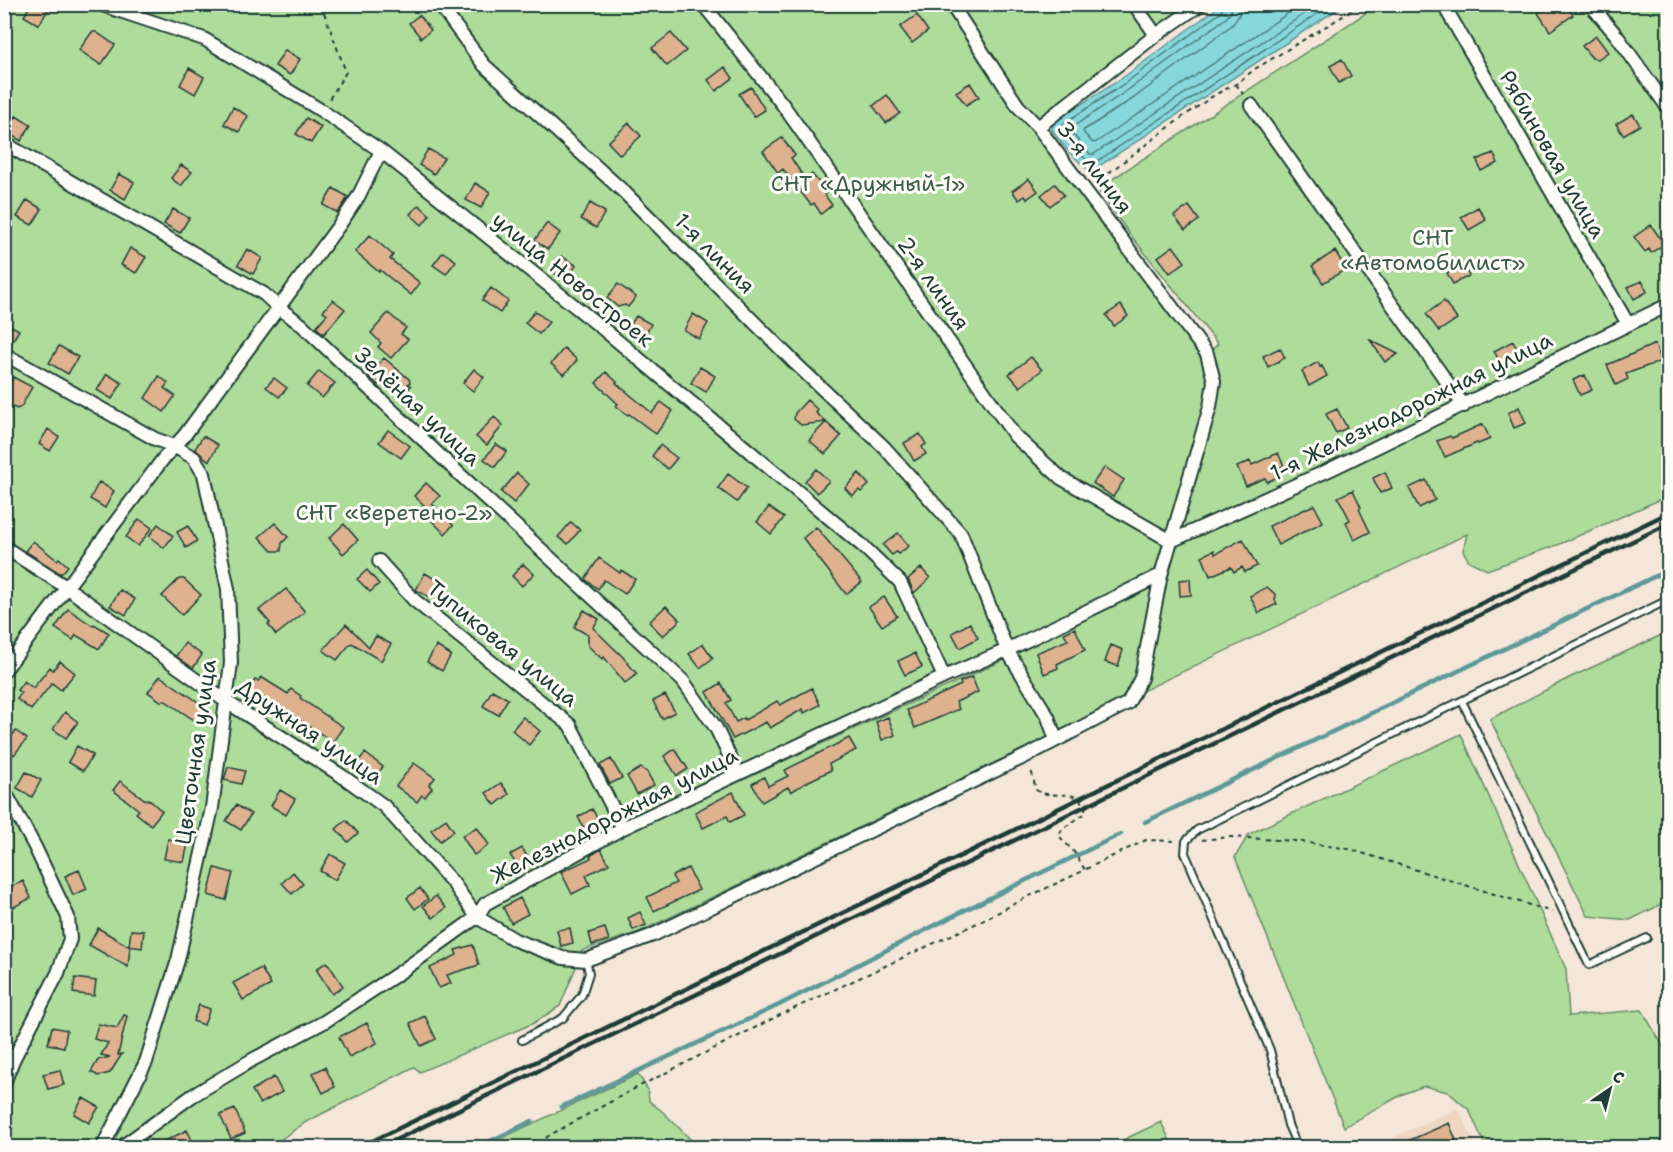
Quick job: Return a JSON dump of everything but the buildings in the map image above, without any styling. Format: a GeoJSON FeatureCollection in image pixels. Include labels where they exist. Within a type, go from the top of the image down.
{"type":"FeatureCollection","features":[{"type":"Feature","properties":{"kind":"street","name":"улица Новостроек"},"geometry":{"type":"LineString","coordinates":[[99,4],[204,39],[322,111],[381,151],[602,328],[864,547],[900,582],[944,677]]}},
{"type":"Feature","properties":{"kind":"street","name":"1-я линия"},"geometry":{"type":"LineString","coordinates":[[439,4],[484,65],[624,192],[796,364],[884,447],[961,534],[1007,650],[1048,717],[1056,740]]}},
{"type":"Feature","properties":{"kind":"street","name":"2-я линия"},"geometry":{"type":"LineString","coordinates":[[703,4],[783,105],[1015,436],[1061,478],[1171,541]]}},
{"type":"Feature","properties":{"kind":"street","name":"3-я линия"},"geometry":{"type":"LineString","coordinates":[[951,4],[1018,106],[1038,126],[1207,354],[1214,381],[1210,407],[1171,541]]}},
{"type":"Feature","properties":{"kind":"street"},"geometry":{"type":"LineString","coordinates":[[1134,4],[1156,35]]}},
{"type":"Feature","properties":{"kind":"street"},"geometry":{"type":"LineString","coordinates":[[1038,126],[1156,35],[1201,4]]}},
{"type":"Feature","properties":{"kind":"street","name":"Рябиновая улица"},"geometry":{"type":"LineString","coordinates":[[1443,4],[1628,324]]}},
{"type":"Feature","properties":{"kind":"street"},"geometry":{"type":"LineString","coordinates":[[1590,4],[1617,36],[1668,108]]}},
{"type":"Feature","properties":{"kind":"street"},"geometry":{"type":"LineString","coordinates":[[1251,105],[1464,406]]}},
{"type":"Feature","properties":{"kind":"street","name":"Зелёная улица"},"geometry":{"type":"LineString","coordinates":[[4,143],[264,294],[302,325],[454,470],[682,681],[716,728],[738,774]]}},
{"type":"Feature","properties":{"kind":"street"},"geometry":{"type":"LineString","coordinates":[[4,671],[279,308],[358,197],[381,151]]}},
{"type":"Feature","properties":{"kind":"street","name":"1-я Железнодорожная улица"},"geometry":{"type":"LineString","coordinates":[[1171,541],[1464,406],[1668,305]]}},
{"type":"Feature","properties":{"kind":"street","name":"Цветочная улица"},"geometry":{"type":"LineString","coordinates":[[4,354],[154,439],[174,446],[194,458],[204,474],[228,589],[231,663],[227,702],[212,808],[178,960],[146,1062],[102,1148]]}},
{"type":"Feature","properties":{"kind":"street"},"geometry":{"type":"LineString","coordinates":[[477,917],[515,940],[563,958],[586,960],[652,935],[1028,755],[1128,703],[1141,678],[1161,575],[1171,541]]}},
{"type":"Feature","properties":{"kind":"street","name":"Дружная улица"},"geometry":{"type":"LineString","coordinates":[[4,547],[66,587],[227,702],[342,776],[384,806],[453,883],[477,917]]}},
{"type":"Feature","properties":{"kind":"street","name":"Тупиковая улица"},"geometry":{"type":"LineString","coordinates":[[379,561],[414,600],[570,725],[623,828]]}},
{"type":"Feature","properties":{"kind":"street","name":"Железнодорожная улица"},"geometry":{"type":"LineString","coordinates":[[120,1148],[192,1096],[252,1060],[324,1022],[399,973],[477,917],[485,904],[623,828],[944,677],[1007,650],[1161,575]]}},
{"type":"Feature","properties":{"kind":"street"},"geometry":{"type":"LineString","coordinates":[[4,790],[35,847],[68,917],[70,939],[58,973],[13,1060],[4,1083]]}},
{"type":"Feature","properties":{"kind":"lane"},"geometry":{"type":"LineString","coordinates":[[1298,1148],[1288,1125],[1270,1050],[1185,853],[1186,841],[1197,830],[1668,600]]}},
{"type":"Feature","properties":{"kind":"lane"},"geometry":{"type":"LineString","coordinates":[[1462,701],[1589,965],[1647,938]]}},
{"type":"Feature","properties":{"kind":"lane"},"geometry":{"type":"LineString","coordinates":[[522,1040],[564,1018],[582,994],[589,973],[586,960]]}},
{"type":"Feature","properties":{"kind":"path"},"geometry":{"type":"LineString","coordinates":[[322,111],[346,72],[323,10],[323,4]]}},
{"type":"Feature","properties":{"kind":"path"},"geometry":{"type":"LineString","coordinates":[[1082,186],[1107,174],[1216,94],[1236,84],[1255,69],[1363,4]]}},
{"type":"Feature","properties":{"kind":"path"},"geometry":{"type":"LineString","coordinates":[[1028,755],[1036,790],[1041,794],[1071,795],[1079,798],[1084,806],[1086,813],[1062,829],[1059,836],[1074,852],[1085,870]]}},
{"type":"Feature","properties":{"kind":"path"},"geometry":{"type":"LineString","coordinates":[[531,1148],[632,1089],[780,1015],[988,918],[1146,840],[1186,841],[1230,837],[1295,840],[1349,849],[1566,916]]}},
{"type":"Feature","properties":{"kind":"shaded area"},"geometry":{"type":"Polygon","coordinates":[[[1458,1108],[1477,1147],[1371,1148],[1458,1108]]]}},
{"type":"Feature","properties":{"kind":"green space"},"geometry":{"type":"Polygon","coordinates":[[[5,5],[1201,5],[1038,127],[1207,354],[1218,344],[1128,232],[1097,189],[1378,5],[1668,5],[1668,496],[1560,544],[1487,570],[1469,561],[1463,551],[1467,534],[639,932],[583,950],[560,1006],[534,1023],[420,1072],[414,1067],[306,1122],[270,1147],[5,1148],[5,5]],[[1006,651],[614,839],[1002,661],[1006,651]]]}},
{"type":"Feature","properties":{"kind":"green space"},"geometry":{"type":"Polygon","coordinates":[[[1668,632],[1668,901],[1630,920],[1588,916],[1490,719],[1569,678],[1668,632]]]}},
{"type":"Feature","properties":{"kind":"green space"},"geometry":{"type":"Polygon","coordinates":[[[1461,734],[1566,969],[1569,1016],[1642,1010],[1668,1055],[1668,1147],[1486,1147],[1469,1110],[1448,1092],[1424,1086],[1403,1094],[1344,1127],[1235,857],[1249,834],[1461,734]]]}},
{"type":"Feature","properties":{"kind":"green space"},"geometry":{"type":"Polygon","coordinates":[[[638,1074],[648,1090],[649,1101],[698,1147],[483,1147],[638,1074]]]}},
{"type":"Feature","properties":{"kind":"green space"},"geometry":{"type":"Polygon","coordinates":[[[1161,1122],[1173,1147],[1108,1147],[1161,1122]]]}},
{"type":"Feature","properties":{"kind":"water"},"geometry":{"type":"Polygon","coordinates":[[[1221,5],[1344,5],[1090,172],[1067,150],[1051,129],[1055,121],[1121,79],[1221,5]]]}},
{"type":"Feature","properties":{"kind":"waterway"},"geometry":{"type":"LineString","coordinates":[[1145,822],[1668,570]]}},
{"type":"Feature","properties":{"kind":"waterway"},"geometry":{"type":"LineString","coordinates":[[561,1107],[779,1005],[1121,834]]}},
{"type":"Feature","properties":{"kind":"waterway"},"geometry":{"type":"LineString","coordinates":[[476,1148],[532,1121]]}},
{"type":"Feature","properties":{"kind":"railway"},"geometry":{"type":"LineString","coordinates":[[358,1148],[1668,513]]}},
{"type":"Feature","properties":{"kind":"railway"},"geometry":{"type":"LineString","coordinates":[[379,1148],[1668,524]]}},
{"type":"Feature","properties":{"kind":"park label","name":"СНТ «Дружный-1»"},"geometry":{"type":"Point","coordinates":[868,183]}},
{"type":"Feature","properties":{"kind":"park label","name":"СНТ «Автомобилист»"},"geometry":{"type":"Point","coordinates":[1433,250]}},
{"type":"Feature","properties":{"kind":"park label","name":"СНТ «Веретено-2»"},"geometry":{"type":"Point","coordinates":[394,512]}}]}
